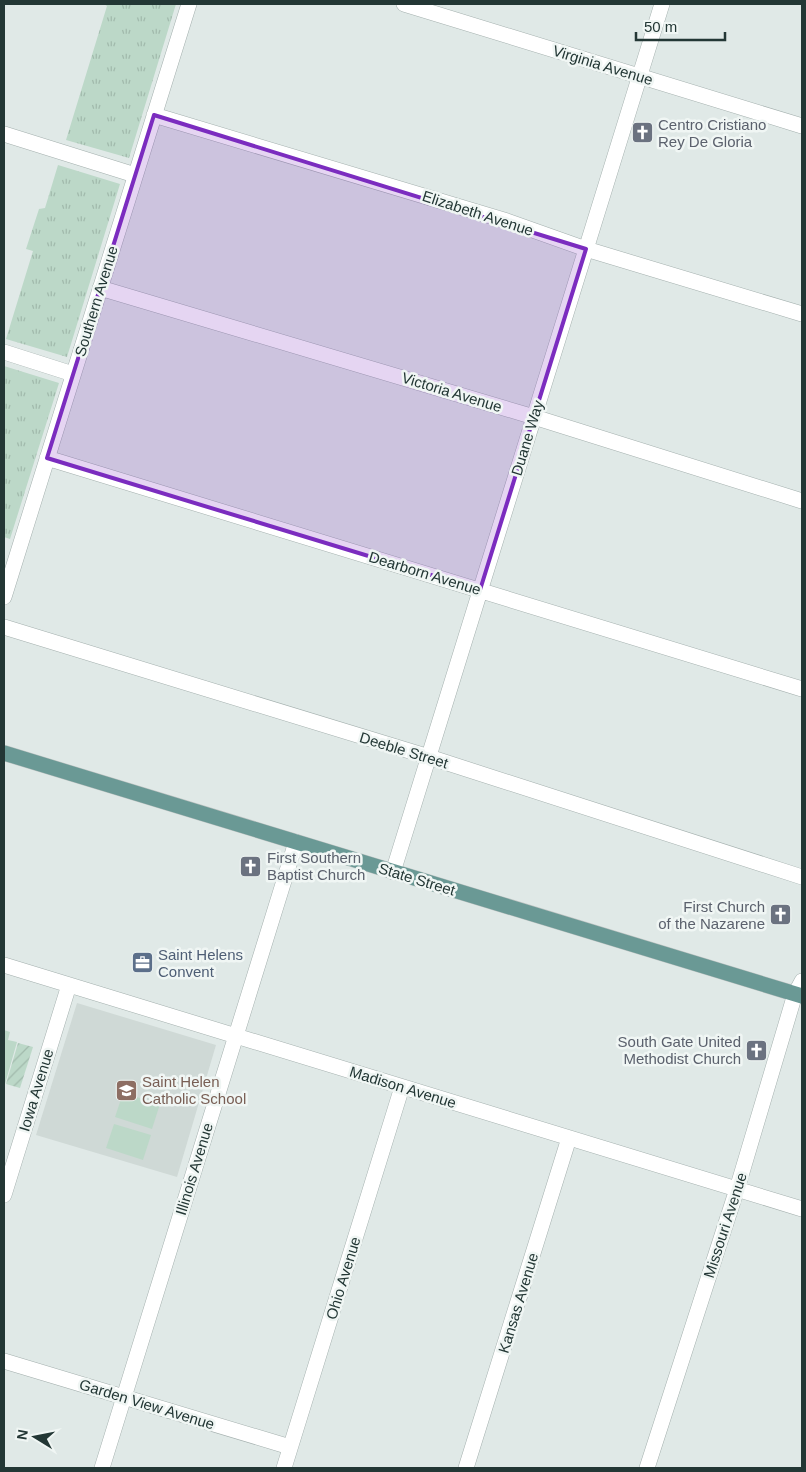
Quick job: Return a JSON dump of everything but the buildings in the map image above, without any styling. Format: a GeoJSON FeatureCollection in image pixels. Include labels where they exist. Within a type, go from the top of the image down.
{"type":"FeatureCollection","features":[{"type":"Feature","properties":{"kind":"main road","name":"State Street"},"geometry":{"type":"LineString","coordinates":[[4,753],[393,872],[800,991]]}},
{"type":"Feature","properties":{"kind":"street","name":"Southern Avenue"},"geometry":{"type":"LineString","coordinates":[[4,597],[10,554],[47,458],[188,4]]}},
{"type":"Feature","properties":{"kind":"street","name":"Virginia Avenue"},"geometry":{"type":"LineString","coordinates":[[404,4],[802,126]]}},
{"type":"Feature","properties":{"kind":"street","name":"Duane Way"},"geometry":{"type":"LineString","coordinates":[[393,872],[662,4]]}},
{"type":"Feature","properties":{"kind":"street","name":"Elizabeth Avenue"},"geometry":{"type":"LineString","coordinates":[[154,115],[498,219],[586,249],[802,314]]}},
{"type":"Feature","properties":{"kind":"street"},"geometry":{"type":"LineString","coordinates":[[4,134],[135,175]]}},
{"type":"Feature","properties":{"kind":"street","name":"Victoria Avenue"},"geometry":{"type":"LineString","coordinates":[[100,288],[534,417],[802,501]]}},
{"type":"Feature","properties":{"kind":"street"},"geometry":{"type":"LineString","coordinates":[[4,352],[73,374]]}},
{"type":"Feature","properties":{"kind":"street","name":"Dearborn Avenue"},"geometry":{"type":"LineString","coordinates":[[47,458],[802,690]]}},
{"type":"Feature","properties":{"kind":"street","name":"Deeble Street"},"geometry":{"type":"LineString","coordinates":[[4,627],[429,757],[802,877]]}},
{"type":"Feature","properties":{"kind":"street","name":"Illinois Avenue"},"geometry":{"type":"LineString","coordinates":[[102,1468],[296,842]]}},
{"type":"Feature","properties":{"kind":"street","name":"Madison Avenue"},"geometry":{"type":"LineString","coordinates":[[4,965],[802,1209]]}},
{"type":"Feature","properties":{"kind":"street","name":"Iowa Avenue"},"geometry":{"type":"LineString","coordinates":[[4,1195],[69,985]]}},
{"type":"Feature","properties":{"kind":"street","name":"Missouri Avenue"},"geometry":{"type":"LineString","coordinates":[[647,1468],[800,991]]}},
{"type":"Feature","properties":{"kind":"street","name":"Ohio Avenue"},"geometry":{"type":"LineString","coordinates":[[284,1468],[402,1088]]}},
{"type":"Feature","properties":{"kind":"street","name":"Kansas Avenue"},"geometry":{"type":"LineString","coordinates":[[466,1468],[569,1138]]}},
{"type":"Feature","properties":{"kind":"street","name":"Garden View Avenue"},"geometry":{"type":"LineString","coordinates":[[4,1361],[290,1447]]}},
{"type":"Feature","properties":{"kind":"highlighted area"},"geometry":{"type":"Polygon","coordinates":[[[154,115],[586,249],[480,590],[47,458],[154,115]]]}},
{"type":"Feature","properties":{"kind":"shaded area","name":"Saint Helen Catholic School"},"geometry":{"type":"Polygon","coordinates":[[[77,1003],[216,1045],[177,1177],[36,1135],[77,1003]]]}},
{"type":"Feature","properties":{"kind":"green space"},"geometry":{"type":"Polygon","coordinates":[[[104,4],[176,4],[129,158],[66,140],[107,6],[104,4]]]}},
{"type":"Feature","properties":{"kind":"green space"},"geometry":{"type":"Polygon","coordinates":[[[58,165],[120,184],[67,357],[6,339],[33,251],[26,249],[39,209],[45,208],[58,165]]]}},
{"type":"Feature","properties":{"kind":"green space"},"geometry":{"type":"Polygon","coordinates":[[[4,366],[59,383],[10,539],[4,537],[4,366]]]}},
{"type":"Feature","properties":{"kind":"green space"},"geometry":{"type":"Polygon","coordinates":[[[4,1030],[10,1032],[8,1040],[17,1042],[5,1084],[4,1030]]]}},
{"type":"Feature","properties":{"kind":"green space"},"geometry":{"type":"Polygon","coordinates":[[[18,1043],[33,1047],[20,1088],[6,1084],[18,1043]]]}},
{"type":"Feature","properties":{"kind":"green space"},"geometry":{"type":"Polygon","coordinates":[[[123,1093],[160,1104],[152,1129],[115,1117],[123,1093]]]}},
{"type":"Feature","properties":{"kind":"green space"},"geometry":{"type":"Polygon","coordinates":[[[114,1124],[151,1135],[143,1160],[106,1148],[114,1124]]]}},
{"type":"Feature","properties":{"kind":"place","name":"Centro Cristiano Rey De Gloria"},"geometry":{"type":"Point","coordinates":[642,133]}},
{"type":"Feature","properties":{"kind":"place","name":"First Southern Baptist Church"},"geometry":{"type":"Point","coordinates":[251,866]}},
{"type":"Feature","properties":{"kind":"place","name":"First Church of the Nazarene"},"geometry":{"type":"Point","coordinates":[781,915]}},
{"type":"Feature","properties":{"kind":"place","name":"Saint Helens Convent"},"geometry":{"type":"Point","coordinates":[142,963]}},
{"type":"Feature","properties":{"kind":"place","name":"South Gate United Methodist Church"},"geometry":{"type":"Point","coordinates":[757,1050]}},
{"type":"Feature","properties":{"kind":"place","name":"Saint Helen Catholic School"},"geometry":{"type":"Point","coordinates":[126,1090]}}]}
